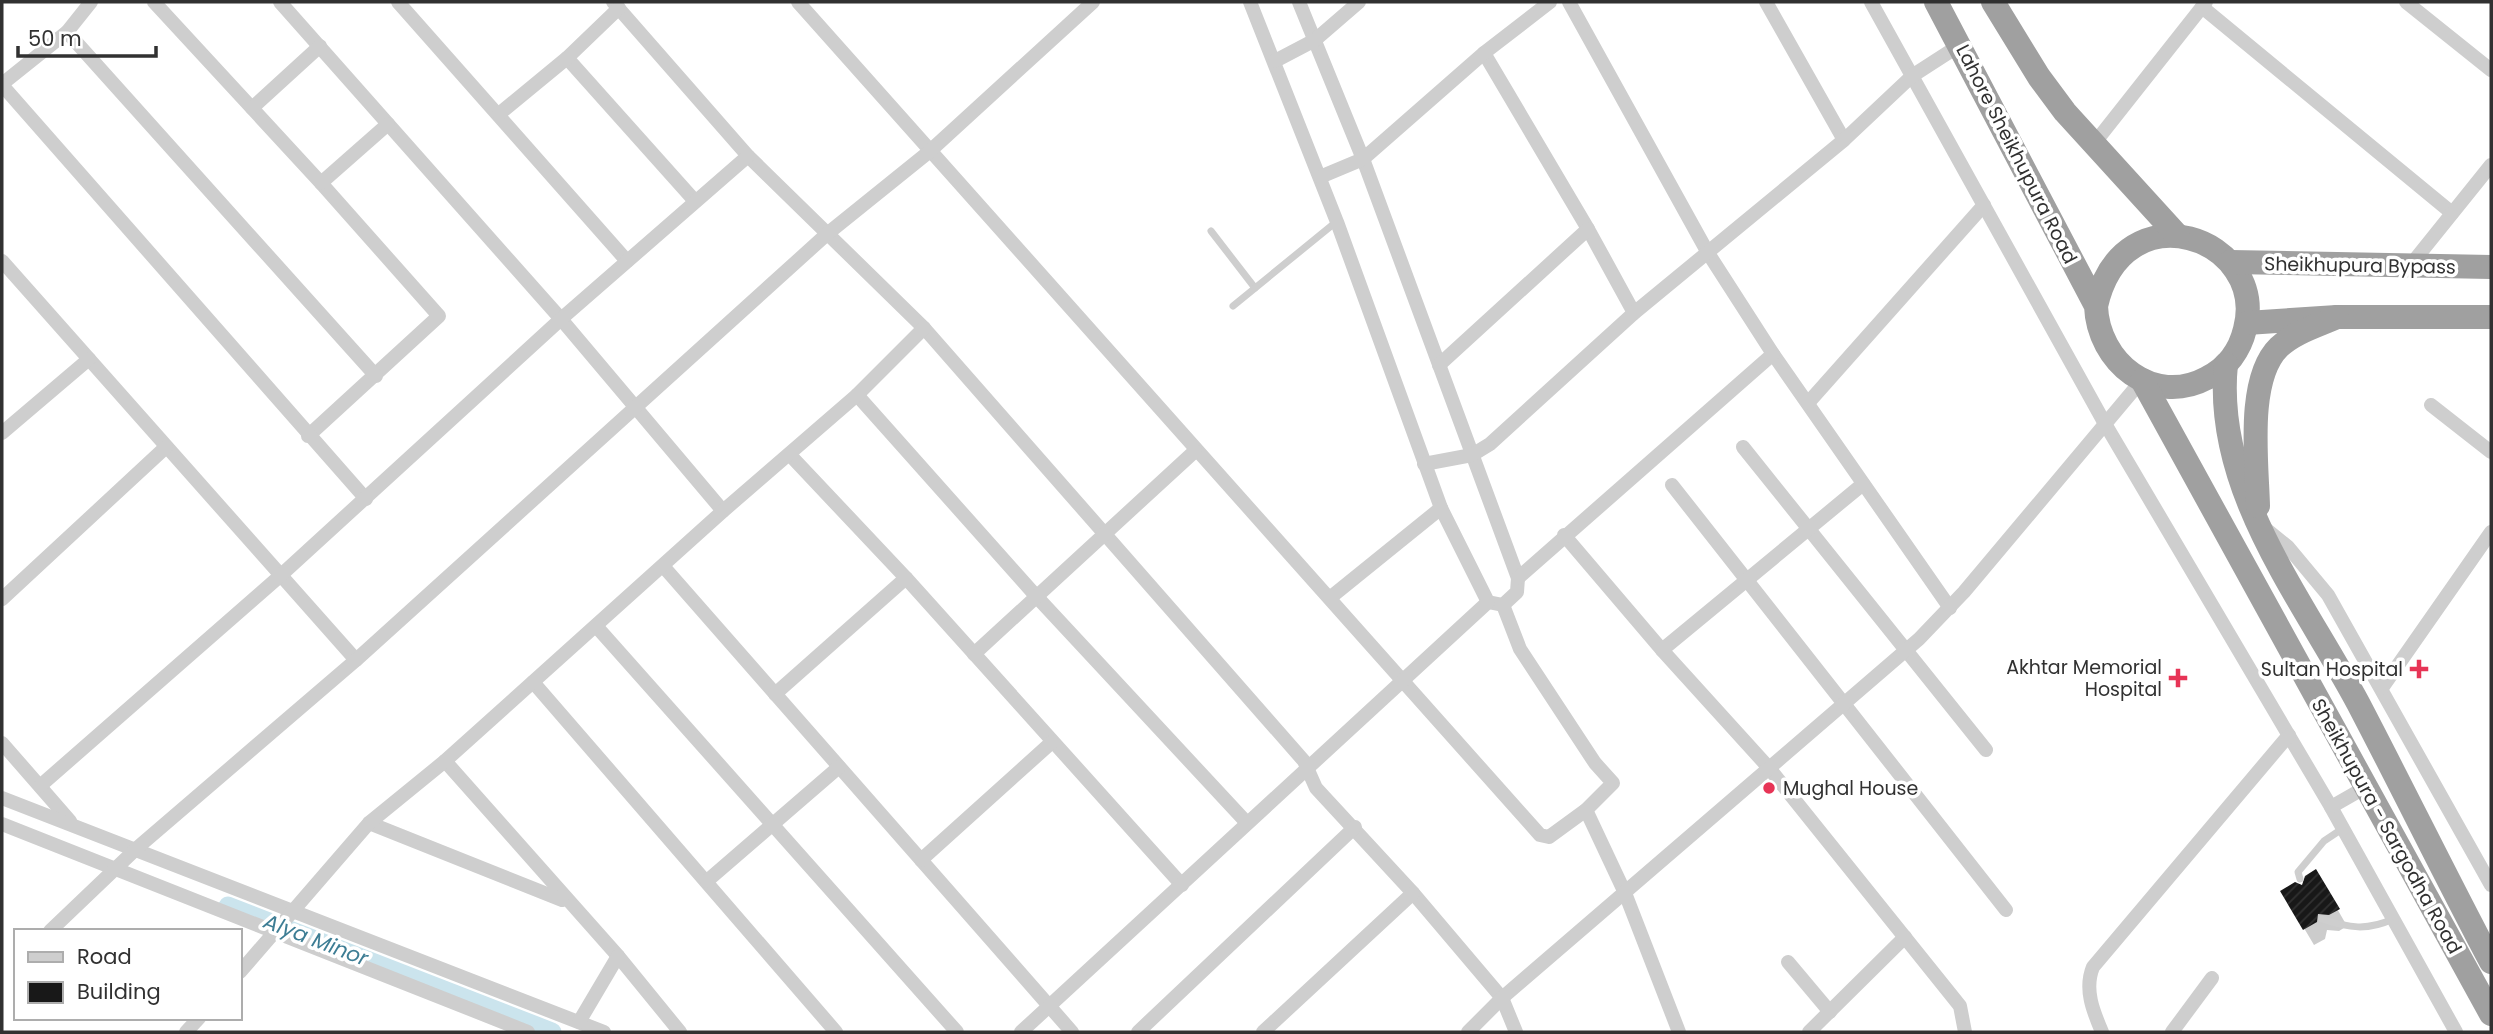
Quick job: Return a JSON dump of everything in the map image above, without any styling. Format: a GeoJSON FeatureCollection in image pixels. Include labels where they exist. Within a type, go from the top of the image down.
{"type":"FeatureCollection","features":[{"type":"Feature","properties":{"kind":"highway","name":"Lahore Sheikhupura Road"},"geometry":{"type":"LineString","coordinates":[[1936,2],[2096,306]]}},
{"type":"Feature","properties":{"kind":"highway"},"geometry":{"type":"LineString","coordinates":[[1993,2],[2039,76],[2093,145],[2178,236]]}},
{"type":"Feature","properties":{"kind":"highway"},"geometry":{"type":"LineString","coordinates":[[2178,236],[2198,240],[2215,249],[2230,262],[2241,281],[2247,302],[2247,323],[2239,345],[2226,364],[2201,381],[2186,386],[2164,386],[2128,373],[2107,351],[2098,329],[2096,306],[2101,283],[2113,262],[2132,246],[2154,237],[2178,236]]}},
{"type":"Feature","properties":{"kind":"highway","name":"Sheikhupura Bypass"},"geometry":{"type":"LineString","coordinates":[[2230,262],[2408,268],[2491,267]]}},
{"type":"Feature","properties":{"kind":"highway"},"geometry":{"type":"LineString","coordinates":[[2247,323],[2337,317],[2491,317]]}},
{"type":"Feature","properties":{"kind":"highway"},"geometry":{"type":"LineString","coordinates":[[2259,524],[2256,435],[2265,365],[2296,334],[2337,317]]}},
{"type":"Feature","properties":{"kind":"highway","name":"Sheikhupura - Sargodha Road"},"geometry":{"type":"LineString","coordinates":[[2226,364],[2225,422],[2233,459],[2259,524],[2357,702],[2491,962]]}},
{"type":"Feature","properties":{"kind":"highway","name":"Sheikhupura - Sargodha Road"},"geometry":{"type":"LineString","coordinates":[[2142,380],[2491,1014]]}},
{"type":"Feature","properties":{"kind":"street"},"geometry":{"type":"LineString","coordinates":[[91,2],[67,32],[2,85],[366,499]]}},
{"type":"Feature","properties":{"kind":"street"},"geometry":{"type":"LineString","coordinates":[[153,2],[321,183],[439,316],[308,436]]}},
{"type":"Feature","properties":{"kind":"street"},"geometry":{"type":"LineString","coordinates":[[280,2],[561,319],[723,511]]}},
{"type":"Feature","properties":{"kind":"street"},"geometry":{"type":"LineString","coordinates":[[398,2],[627,261]]}},
{"type":"Feature","properties":{"kind":"street"},"geometry":{"type":"LineString","coordinates":[[798,2],[1195,451],[1331,597],[1402,681],[1542,836],[1549,837],[1613,787],[1613,782],[1595,762],[1520,649],[1503,605]]}},
{"type":"Feature","properties":{"kind":"street"},"geometry":{"type":"LineString","coordinates":[[52,929],[137,848],[356,660],[827,234],[930,151],[1091,2]]}},
{"type":"Feature","properties":{"kind":"street"},"geometry":{"type":"LineString","coordinates":[[1250,2],[1337,222],[1441,508],[1488,602]]}},
{"type":"Feature","properties":{"kind":"street"},"geometry":{"type":"LineString","coordinates":[[1299,2],[1363,159],[1518,578],[1517,592],[1503,605]]}},
{"type":"Feature","properties":{"kind":"street"},"geometry":{"type":"LineString","coordinates":[[1275,61],[1315,40],[1359,2]]}},
{"type":"Feature","properties":{"kind":"street"},"geometry":{"type":"LineString","coordinates":[[1320,177],[1363,159],[1484,53],[1550,2]]}},
{"type":"Feature","properties":{"kind":"street"},"geometry":{"type":"LineString","coordinates":[[1569,2],[1708,253],[1773,354],[1950,608]]}},
{"type":"Feature","properties":{"kind":"street"},"geometry":{"type":"LineString","coordinates":[[1766,2],[1844,139]]}},
{"type":"Feature","properties":{"kind":"street"},"geometry":{"type":"LineString","coordinates":[[1871,2],[2104,422],[2331,807],[2456,1032]]}},
{"type":"Feature","properties":{"kind":"street"},"geometry":{"type":"LineString","coordinates":[[2406,2],[2491,70]]}},
{"type":"Feature","properties":{"kind":"street"},"geometry":{"type":"LineString","coordinates":[[2093,145],[2204,4],[2452,214]]}},
{"type":"Feature","properties":{"kind":"street"},"geometry":{"type":"LineString","coordinates":[[499,114],[567,58],[616,5],[748,156],[924,328],[1104,532],[1304,761],[1316,788],[1355,827],[1502,998],[1516,1032]]}},
{"type":"Feature","properties":{"kind":"street"},"geometry":{"type":"LineString","coordinates":[[67,32],[376,376]]}},
{"type":"Feature","properties":{"kind":"street"},"geometry":{"type":"LineString","coordinates":[[1424,464],[1472,455],[1510,428],[1634,313],[1844,139],[1912,76],[1960,45]]}},
{"type":"Feature","properties":{"kind":"street"},"geometry":{"type":"LineString","coordinates":[[251,108],[320,47]]}},
{"type":"Feature","properties":{"kind":"street"},"geometry":{"type":"LineString","coordinates":[[1484,53],[1588,229],[1634,313]]}},
{"type":"Feature","properties":{"kind":"street"},"geometry":{"type":"LineString","coordinates":[[567,58],[694,200]]}},
{"type":"Feature","properties":{"kind":"street"},"geometry":{"type":"LineString","coordinates":[[321,183],[388,124]]}},
{"type":"Feature","properties":{"kind":"street"},"geometry":{"type":"LineString","coordinates":[[40,786],[366,499],[694,200],[748,156]]}},
{"type":"Feature","properties":{"kind":"street"},"geometry":{"type":"LineString","coordinates":[[2408,268],[2491,165]]}},
{"type":"Feature","properties":{"kind":"street"},"geometry":{"type":"LineString","coordinates":[[1808,403],[1984,205]]}},
{"type":"Feature","properties":{"kind":"street"},"geometry":{"type":"LineString","coordinates":[[1438,365],[1588,229]]}},
{"type":"Feature","properties":{"kind":"street"},"geometry":{"type":"LineString","coordinates":[[2,261],[356,660]]}},
{"type":"Feature","properties":{"kind":"street"},"geometry":{"type":"LineString","coordinates":[[242,970],[369,823],[445,761],[723,511],[858,395],[924,328]]}},
{"type":"Feature","properties":{"kind":"street"},"geometry":{"type":"LineString","coordinates":[[1518,578],[1773,354]]}},
{"type":"Feature","properties":{"kind":"street"},"geometry":{"type":"LineString","coordinates":[[2,433],[89,359]]}},
{"type":"Feature","properties":{"kind":"street"},"geometry":{"type":"LineString","coordinates":[[1468,1032],[1502,998],[1906,650],[1950,608],[2142,380]]}},
{"type":"Feature","properties":{"kind":"street"},"geometry":{"type":"LineString","coordinates":[[858,395],[1036,596],[1247,823]]}},
{"type":"Feature","properties":{"kind":"street"},"geometry":{"type":"LineString","coordinates":[[2431,405],[2491,452]]}},
{"type":"Feature","properties":{"kind":"street"},"geometry":{"type":"LineString","coordinates":[[2,599],[166,447]]}},
{"type":"Feature","properties":{"kind":"street"},"geometry":{"type":"LineString","coordinates":[[1743,447],[1986,750]]}},
{"type":"Feature","properties":{"kind":"street"},"geometry":{"type":"LineString","coordinates":[[974,654],[1195,451]]}},
{"type":"Feature","properties":{"kind":"street"},"geometry":{"type":"LineString","coordinates":[[790,454],[906,578],[1182,885]]}},
{"type":"Feature","properties":{"kind":"street"},"geometry":{"type":"LineString","coordinates":[[1662,650],[1863,484]]}},
{"type":"Feature","properties":{"kind":"street"},"geometry":{"type":"LineString","coordinates":[[1672,485],[2006,910]]}},
{"type":"Feature","properties":{"kind":"street"},"geometry":{"type":"LineString","coordinates":[[1331,597],[1441,508]]}},
{"type":"Feature","properties":{"kind":"street"},"geometry":{"type":"LineString","coordinates":[[2259,524],[2288,547],[2328,595],[2491,885]]}},
{"type":"Feature","properties":{"kind":"street"},"geometry":{"type":"LineString","coordinates":[[2382,688],[2491,532]]}},
{"type":"Feature","properties":{"kind":"street"},"geometry":{"type":"LineString","coordinates":[[1564,535],[1662,650],[1769,768],[1960,1006],[1965,1032]]}},
{"type":"Feature","properties":{"kind":"street"},"geometry":{"type":"LineString","coordinates":[[663,566],[1072,1032]]}},
{"type":"Feature","properties":{"kind":"street"},"geometry":{"type":"LineString","coordinates":[[775,694],[906,578]]}},
{"type":"Feature","properties":{"kind":"street"},"geometry":{"type":"LineString","coordinates":[[1488,602],[1503,605]]}},
{"type":"Feature","properties":{"kind":"street"},"geometry":{"type":"LineString","coordinates":[[1021,1032],[1247,823],[1308,771],[1488,602]]}},
{"type":"Feature","properties":{"kind":"street"},"geometry":{"type":"LineString","coordinates":[[596,626],[957,1032]]}},
{"type":"Feature","properties":{"kind":"street"},"geometry":{"type":"LineString","coordinates":[[533,682],[836,1032]]}},
{"type":"Feature","properties":{"kind":"street"},"geometry":{"type":"LineString","coordinates":[[2102,1032],[2091,1003],[2089,977],[2093,967],[2289,735]]}},
{"type":"Feature","properties":{"kind":"street"},"geometry":{"type":"LineString","coordinates":[[920,860],[1052,742]]}},
{"type":"Feature","properties":{"kind":"street"},"geometry":{"type":"LineString","coordinates":[[2,743],[72,823]]}},
{"type":"Feature","properties":{"kind":"street"},"geometry":{"type":"LineString","coordinates":[[445,761],[618,956],[680,1032]]}},
{"type":"Feature","properties":{"kind":"street"},"geometry":{"type":"LineString","coordinates":[[707,881],[774,826],[839,767]]}},
{"type":"Feature","properties":{"kind":"street"},"geometry":{"type":"LineString","coordinates":[[2331,807],[2366,787]]}},
{"type":"Feature","properties":{"kind":"street"},"geometry":{"type":"LineString","coordinates":[[2,798],[137,848],[293,912],[526,1023]]}},
{"type":"Feature","properties":{"kind":"street"},"geometry":{"type":"LineString","coordinates":[[1586,810],[1625,893],[1679,1032]]}},
{"type":"Feature","properties":{"kind":"street"},"geometry":{"type":"LineString","coordinates":[[369,823],[567,901]]}},
{"type":"Feature","properties":{"kind":"street"},"geometry":{"type":"LineString","coordinates":[[2,824],[274,933],[526,1023],[579,1022],[604,1032]]}},
{"type":"Feature","properties":{"kind":"street"},"geometry":{"type":"LineString","coordinates":[[1138,1032],[1355,827]]}},
{"type":"Feature","properties":{"kind":"street"},"geometry":{"type":"LineString","coordinates":[[1263,1032],[1413,893]]}},
{"type":"Feature","properties":{"kind":"street"},"geometry":{"type":"LineString","coordinates":[[1809,1032],[1905,937]]}},
{"type":"Feature","properties":{"kind":"street"},"geometry":{"type":"LineString","coordinates":[[579,1022],[618,956]]}},
{"type":"Feature","properties":{"kind":"street"},"geometry":{"type":"LineString","coordinates":[[1788,962],[1830,1012]]}},
{"type":"Feature","properties":{"kind":"street"},"geometry":{"type":"LineString","coordinates":[[2172,1032],[2212,978]]}},
{"type":"Feature","properties":{"kind":"lane"},"geometry":{"type":"LineString","coordinates":[[1233,306],[1337,222]]}},
{"type":"Feature","properties":{"kind":"lane"},"geometry":{"type":"LineString","coordinates":[[1211,231],[1255,288]]}},
{"type":"Feature","properties":{"kind":"lane"},"geometry":{"type":"LineString","coordinates":[[2300,879],[2298,872],[2311,854],[2343,828]]}},
{"type":"Feature","properties":{"kind":"lane"},"geometry":{"type":"LineString","coordinates":[[2322,919],[2357,928],[2374,927],[2393,919]]}},
{"type":"Feature","properties":{"kind":"building"},"geometry":{"type":"Polygon","coordinates":[[[2316,869],[2340,909],[2329,915],[2318,914],[2317,922],[2303,930],[2280,891],[2295,882],[2302,885],[2305,876],[2316,869]]]}},
{"type":"Feature","properties":{"kind":"waterway","name":"Alya Minor"},"geometry":{"type":"LineString","coordinates":[[228,906],[552,1032]]}},
{"type":"Feature","properties":{"kind":"place","name":"Sultan Hospital"},"geometry":{"type":"Point","coordinates":[2419,669]}},
{"type":"Feature","properties":{"kind":"place","name":"Akhtar Memorial Hospital"},"geometry":{"type":"Point","coordinates":[2178,678]}},
{"type":"Feature","properties":{"kind":"place","name":"Mughal House"},"geometry":{"type":"Point","coordinates":[1769,788]}}]}
